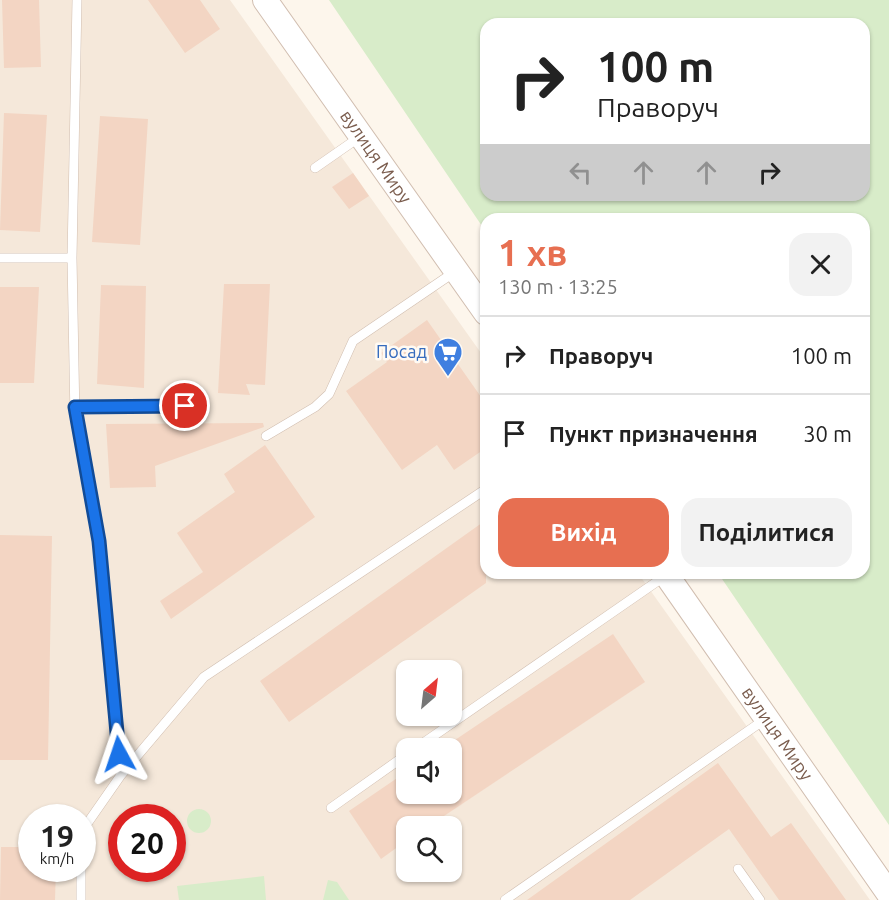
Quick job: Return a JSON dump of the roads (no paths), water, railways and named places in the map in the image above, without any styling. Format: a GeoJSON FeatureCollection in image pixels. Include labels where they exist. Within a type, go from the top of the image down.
{"type":"FeatureCollection","features":[{"type":"Feature","properties":{"kind":"street","name":"вулиця Миру"},"geometry":{"type":"LineString","coordinates":[[265,0],[480,305]]}},
{"type":"Feature","properties":{"kind":"street","name":"вулиця Миру"},"geometry":{"type":"LineString","coordinates":[[669,579],[889,894]]}},
{"type":"Feature","properties":{"kind":"lane"},"geometry":{"type":"LineString","coordinates":[[77,0],[72,258],[75,407],[99,541],[121,775]]}},
{"type":"Feature","properties":{"kind":"lane"},"geometry":{"type":"LineString","coordinates":[[315,168],[361,136]]}},
{"type":"Feature","properties":{"kind":"lane"},"geometry":{"type":"LineString","coordinates":[[0,258],[72,258]]}},
{"type":"Feature","properties":{"kind":"lane"},"geometry":{"type":"LineString","coordinates":[[266,436],[315,406],[329,394],[353,341],[456,271]]}},
{"type":"Feature","properties":{"kind":"lane"},"geometry":{"type":"LineString","coordinates":[[75,407],[185,406]]}},
{"type":"Feature","properties":{"kind":"lane"},"geometry":{"type":"LineString","coordinates":[[96,811],[121,775],[204,677],[480,493]]}},
{"type":"Feature","properties":{"kind":"lane"},"geometry":{"type":"LineString","coordinates":[[430,738],[659,579]]}},
{"type":"Feature","properties":{"kind":"lane"},"geometry":{"type":"LineString","coordinates":[[505,900],[766,718]]}},
{"type":"Feature","properties":{"kind":"lane"},"geometry":{"type":"LineString","coordinates":[[331,808],[396,762]]}},
{"type":"Feature","properties":{"kind":"lane"},"geometry":{"type":"LineString","coordinates":[[738,869],[760,900]]}},
{"type":"Feature","properties":{"kind":"lane"},"geometry":{"type":"LineString","coordinates":[[81,882],[81,900]]}},
{"type":"Feature","properties":{"kind":"place","name":"Посад"},"geometry":{"type":"Point","coordinates":[448,378]}}]}
